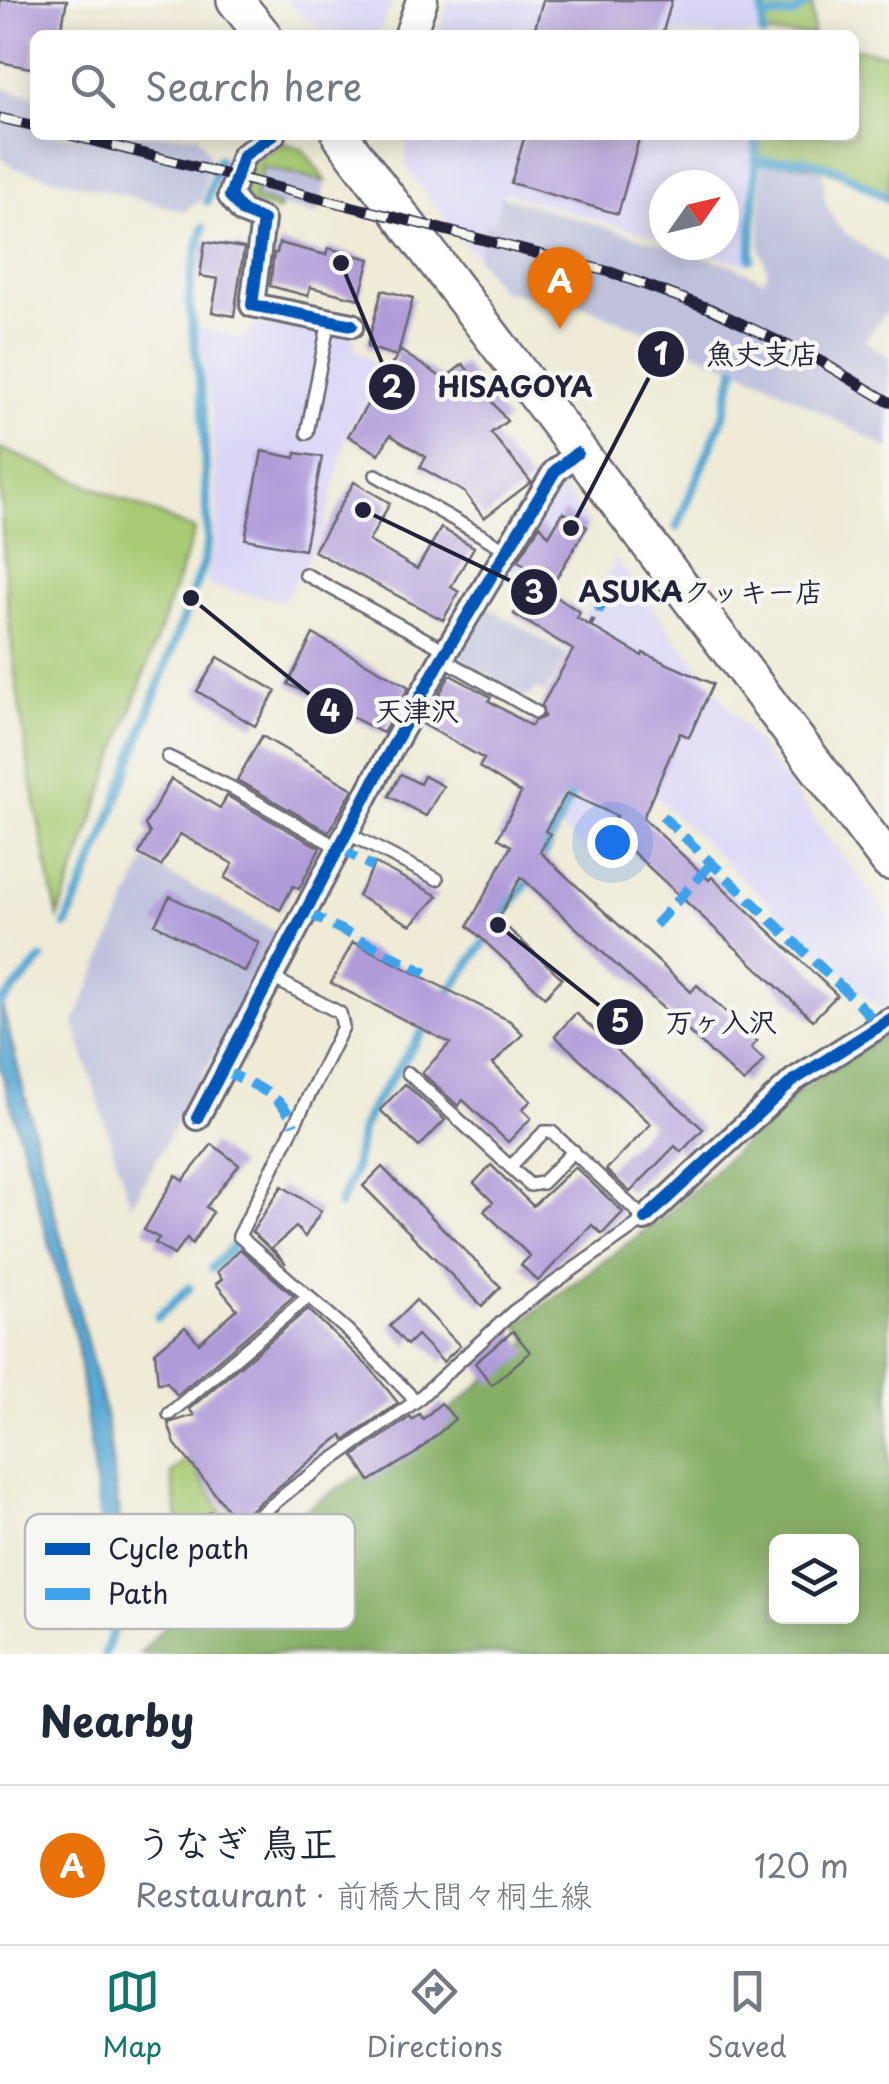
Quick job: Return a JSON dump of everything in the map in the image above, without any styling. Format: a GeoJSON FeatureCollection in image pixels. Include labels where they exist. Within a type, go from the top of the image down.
{"type":"FeatureCollection","features":[{"type":"Feature","properties":{"kind":"main road"},"geometry":{"type":"LineString","coordinates":[[235,0],[259,30]]}},
{"type":"Feature","properties":{"kind":"main road"},"geometry":{"type":"LineString","coordinates":[[412,30],[422,0]]}},
{"type":"Feature","properties":{"kind":"main road"},"geometry":{"type":"LineString","coordinates":[[344,140],[889,862]]}},
{"type":"Feature","properties":{"kind":"street"},"geometry":{"type":"LineString","coordinates":[[266,140],[242,156],[230,196],[243,212],[262,220],[252,305],[341,322]]}},
{"type":"Feature","properties":{"kind":"street"},"geometry":{"type":"LineString","coordinates":[[198,1118],[444,655],[555,470],[577,453]]}},
{"type":"Feature","properties":{"kind":"street"},"geometry":{"type":"LineString","coordinates":[[645,1220],[794,1080],[889,1020]]}},
{"type":"Feature","properties":{"kind":"lane"},"geometry":{"type":"LineString","coordinates":[[307,433],[341,322]]}},
{"type":"Feature","properties":{"kind":"lane"},"geometry":{"type":"LineString","coordinates":[[376,475],[506,550]]}},
{"type":"Feature","properties":{"kind":"lane"},"geometry":{"type":"LineString","coordinates":[[305,574],[536,712]]}},
{"type":"Feature","properties":{"kind":"lane"},"geometry":{"type":"LineString","coordinates":[[168,757],[343,840],[437,879]]}},
{"type":"Feature","properties":{"kind":"lane"},"geometry":{"type":"LineString","coordinates":[[271,977],[340,1013],[343,1027],[239,1236],[309,1296],[416,1400]]}},
{"type":"Feature","properties":{"kind":"lane"},"geometry":{"type":"LineString","coordinates":[[408,1072],[530,1184],[538,1185],[574,1151]]}},
{"type":"Feature","properties":{"kind":"lane"},"geometry":{"type":"LineString","coordinates":[[260,1514],[416,1400],[514,1312],[645,1220],[556,1134],[547,1131],[510,1166]]}},
{"type":"Feature","properties":{"kind":"lane"},"geometry":{"type":"LineString","coordinates":[[170,1414],[309,1296]]}},
{"type":"Feature","properties":{"kind":"path"},"geometry":{"type":"LineString","coordinates":[[590,626],[598,611]]}},
{"type":"Feature","properties":{"kind":"shaded area"},"geometry":{"type":"Polygon","coordinates":[[[285,0],[395,0],[380,30],[320,29],[285,0]]]}},
{"type":"Feature","properties":{"kind":"shaded area"},"geometry":{"type":"Polygon","coordinates":[[[449,0],[759,0],[761,30],[440,30],[449,0]]]}},
{"type":"Feature","properties":{"kind":"shaded area"},"geometry":{"type":"Polygon","coordinates":[[[0,87],[30,95],[30,140],[201,140],[211,158],[201,200],[185,211],[16,168],[0,158],[0,87]]]}},
{"type":"Feature","properties":{"kind":"shaded area"},"geometry":{"type":"Polygon","coordinates":[[[408,140],[755,140],[748,265],[732,260],[739,260],[739,170],[649,170],[649,235],[503,192],[493,226],[485,225],[477,258],[410,174],[406,156],[408,140]]]}},
{"type":"Feature","properties":{"kind":"shaded area"},"geometry":{"type":"Polygon","coordinates":[[[761,163],[822,167],[825,201],[835,222],[889,264],[889,308],[865,341],[889,357],[889,449],[761,379],[584,306],[565,299],[500,290],[477,258],[486,224],[494,225],[501,196],[649,240],[649,260],[714,260],[763,280],[768,272],[760,248],[761,163]]]}},
{"type":"Feature","properties":{"kind":"shaded area"},"geometry":{"type":"Polygon","coordinates":[[[261,166],[326,181],[318,214],[254,199],[261,166]]]}},
{"type":"Feature","properties":{"kind":"shaded area"},"geometry":{"type":"Polygon","coordinates":[[[270,319],[355,338],[354,348],[383,370],[347,433],[324,530],[284,601],[208,586],[206,579],[215,546],[217,515],[211,408],[198,327],[239,338],[270,319]]]}},
{"type":"Feature","properties":{"kind":"shaded area"},"geometry":{"type":"Polygon","coordinates":[[[557,482],[590,524],[547,591],[507,567],[557,482]]]}},
{"type":"Feature","properties":{"kind":"shaded area"},"geometry":{"type":"Polygon","coordinates":[[[616,559],[889,916],[889,1011],[884,1013],[655,796],[601,866],[561,828],[630,678],[622,682],[567,648],[616,559]]]}},
{"type":"Feature","properties":{"kind":"shaded area"},"geometry":{"type":"Polygon","coordinates":[[[486,606],[568,655],[545,693],[539,689],[525,697],[462,659],[458,652],[486,606]]]}},
{"type":"Feature","properties":{"kind":"shaded area"},"geometry":{"type":"Polygon","coordinates":[[[145,861],[280,934],[131,1206],[74,1023],[145,861]]]}},
{"type":"Feature","properties":{"kind":"green space"},"geometry":{"type":"Polygon","coordinates":[[[759,0],[812,0],[813,30],[761,30],[759,0]]]}},
{"type":"Feature","properties":{"kind":"green space"},"geometry":{"type":"Polygon","coordinates":[[[859,49],[889,55],[889,202],[825,170],[796,164],[754,163],[755,140],[859,140],[859,49]]]}},
{"type":"Feature","properties":{"kind":"green space"},"geometry":{"type":"Polygon","coordinates":[[[285,143],[303,150],[326,181],[262,167],[254,198],[280,206],[278,211],[252,204],[244,195],[252,163],[285,143]]]}},
{"type":"Feature","properties":{"kind":"green space"},"geometry":{"type":"Polygon","coordinates":[[[0,448],[195,530],[58,918],[17,684],[4,566],[0,448]]]}},
{"type":"Feature","properties":{"kind":"green space"},"geometry":{"type":"Polygon","coordinates":[[[889,1032],[889,1654],[140,1654],[162,1629],[355,1629],[355,1514],[299,1514],[411,1445],[530,1340],[517,1325],[666,1215],[800,1091],[889,1032]]]}},
{"type":"Feature","properties":{"kind":"green space"},"geometry":{"type":"Polygon","coordinates":[[[188,1458],[223,1514],[177,1514],[171,1473],[188,1458]]]}},
{"type":"Feature","properties":{"kind":"water"},"geometry":{"type":"Polygon","coordinates":[[[0,997],[106,1417],[119,1514],[99,1514],[77,1343],[0,1066],[0,997]]]}},
{"type":"Feature","properties":{"kind":"building"},"geometry":{"type":"Polygon","coordinates":[[[0,0],[67,0],[61,30],[30,30],[30,68],[0,62],[0,0]]]}},
{"type":"Feature","properties":{"kind":"building"},"geometry":{"type":"Polygon","coordinates":[[[543,0],[672,0],[663,30],[534,30],[543,0]]]}},
{"type":"Feature","properties":{"kind":"building"},"geometry":{"type":"Polygon","coordinates":[[[524,140],[639,140],[618,214],[511,183],[524,140]]]}},
{"type":"Feature","properties":{"kind":"building"},"geometry":{"type":"Polygon","coordinates":[[[205,242],[244,248],[234,316],[212,312],[218,279],[200,276],[205,242]]]}},
{"type":"Feature","properties":{"kind":"building"},"geometry":{"type":"Polygon","coordinates":[[[279,243],[326,255],[328,248],[370,259],[359,299],[310,287],[308,296],[270,286],[279,243]]]}},
{"type":"Feature","properties":{"kind":"building"},"geometry":{"type":"Polygon","coordinates":[[[382,290],[413,298],[398,354],[401,351],[444,379],[463,364],[507,421],[491,433],[531,482],[484,518],[464,492],[420,467],[426,457],[390,435],[379,454],[348,436],[397,356],[367,347],[382,290]]]}},
{"type":"Feature","properties":{"kind":"building"},"geometry":{"type":"Polygon","coordinates":[[[262,451],[295,458],[296,453],[322,457],[304,550],[245,539],[262,451]]]}},
{"type":"Feature","properties":{"kind":"building"},"geometry":{"type":"Polygon","coordinates":[[[354,482],[390,503],[369,541],[417,569],[441,528],[474,547],[451,587],[459,592],[443,620],[314,551],[354,482]]]}},
{"type":"Feature","properties":{"kind":"building"},"geometry":{"type":"Polygon","coordinates":[[[563,512],[587,527],[554,582],[518,561],[540,525],[549,536],[563,512]]]}},
{"type":"Feature","properties":{"kind":"building"},"geometry":{"type":"Polygon","coordinates":[[[534,583],[580,612],[577,618],[642,656],[643,653],[713,684],[689,737],[680,733],[643,818],[837,995],[813,1020],[608,829],[617,816],[567,793],[545,831],[550,834],[540,852],[691,992],[697,985],[757,1041],[751,1048],[764,1060],[744,1083],[521,877],[498,919],[562,978],[545,997],[468,926],[511,846],[498,838],[521,793],[479,767],[484,759],[423,724],[450,675],[491,697],[489,701],[531,726],[544,717],[542,705],[573,650],[514,614],[534,583]]]}},
{"type":"Feature","properties":{"kind":"building"},"geometry":{"type":"Polygon","coordinates":[[[313,634],[409,687],[383,733],[288,684],[313,634]]]}},
{"type":"Feature","properties":{"kind":"building"},"geometry":{"type":"Polygon","coordinates":[[[218,657],[276,691],[255,726],[197,691],[218,657]]]}},
{"type":"Feature","properties":{"kind":"building"},"geometry":{"type":"Polygon","coordinates":[[[262,736],[353,789],[329,832],[237,780],[262,736]]]}},
{"type":"Feature","properties":{"kind":"building"},"geometry":{"type":"Polygon","coordinates":[[[401,774],[420,784],[424,776],[443,786],[426,816],[389,796],[401,774]]]}},
{"type":"Feature","properties":{"kind":"building"},"geometry":{"type":"Polygon","coordinates":[[[171,779],[220,808],[227,796],[320,848],[299,889],[293,886],[280,910],[225,878],[233,864],[180,834],[161,866],[139,854],[150,833],[145,825],[171,779]]]}},
{"type":"Feature","properties":{"kind":"building"},"geometry":{"type":"Polygon","coordinates":[[[375,863],[438,896],[411,925],[358,896],[375,863]]]}},
{"type":"Feature","properties":{"kind":"building"},"geometry":{"type":"Polygon","coordinates":[[[170,896],[259,943],[245,972],[155,924],[170,896]]]}},
{"type":"Feature","properties":{"kind":"building"},"geometry":{"type":"Polygon","coordinates":[[[353,942],[510,1021],[523,1034],[493,1064],[531,1101],[522,1109],[531,1118],[508,1142],[463,1100],[458,1106],[422,1073],[450,1043],[331,983],[353,942]]]}},
{"type":"Feature","properties":{"kind":"building"},"geometry":{"type":"Polygon","coordinates":[[[576,1013],[703,1129],[681,1152],[675,1146],[630,1192],[606,1170],[651,1124],[555,1036],[576,1013]]]}},
{"type":"Feature","properties":{"kind":"building"},"geometry":{"type":"Polygon","coordinates":[[[405,1084],[445,1120],[419,1147],[380,1110],[405,1084]]]}},
{"type":"Feature","properties":{"kind":"building"},"geometry":{"type":"Polygon","coordinates":[[[212,1144],[239,1165],[206,1207],[213,1212],[192,1244],[187,1238],[174,1255],[155,1243],[159,1238],[144,1230],[176,1175],[183,1181],[212,1144]]]}},
{"type":"Feature","properties":{"kind":"building"},"geometry":{"type":"Polygon","coordinates":[[[491,1165],[533,1206],[575,1167],[623,1212],[602,1234],[592,1225],[538,1281],[521,1265],[530,1256],[484,1211],[493,1202],[474,1183],[491,1165]]]}},
{"type":"Feature","properties":{"kind":"building"},"geometry":{"type":"Polygon","coordinates":[[[382,1167],[501,1287],[482,1306],[363,1186],[382,1167]]]}},
{"type":"Feature","properties":{"kind":"building"},"geometry":{"type":"Polygon","coordinates":[[[282,1186],[321,1211],[305,1237],[296,1227],[272,1248],[286,1264],[252,1232],[282,1186]]]}},
{"type":"Feature","properties":{"kind":"building"},"geometry":{"type":"Polygon","coordinates":[[[240,1249],[294,1296],[177,1395],[167,1382],[158,1383],[155,1352],[185,1327],[199,1343],[237,1309],[216,1284],[222,1279],[217,1272],[240,1249]]]}},
{"type":"Feature","properties":{"kind":"building"},"geometry":{"type":"Polygon","coordinates":[[[416,1300],[460,1346],[443,1362],[417,1335],[407,1345],[390,1326],[416,1300]]]}},
{"type":"Feature","properties":{"kind":"building"},"geometry":{"type":"Polygon","coordinates":[[[308,1309],[371,1369],[398,1403],[345,1440],[342,1435],[246,1514],[231,1514],[175,1444],[168,1423],[194,1415],[189,1409],[308,1309]]]}},
{"type":"Feature","properties":{"kind":"building"},"geometry":{"type":"Polygon","coordinates":[[[513,1331],[530,1352],[492,1385],[475,1363],[513,1331]]]}},
{"type":"Feature","properties":{"kind":"building"},"geometry":{"type":"Polygon","coordinates":[[[441,1403],[455,1419],[416,1453],[370,1481],[354,1456],[410,1417],[412,1420],[419,1414],[423,1419],[441,1403]]]}},
{"type":"Feature","properties":{"kind":"waterway"},"geometry":{"type":"LineString","coordinates":[[763,0],[763,30]]}},
{"type":"Feature","properties":{"kind":"waterway"},"geometry":{"type":"LineString","coordinates":[[764,17],[794,14],[811,0]]}},
{"type":"Feature","properties":{"kind":"waterway"},"geometry":{"type":"LineString","coordinates":[[751,258],[757,140]]}},
{"type":"Feature","properties":{"kind":"waterway"},"geometry":{"type":"LineString","coordinates":[[207,201],[219,159]]}},
{"type":"Feature","properties":{"kind":"waterway"},"geometry":{"type":"LineString","coordinates":[[755,161],[806,160],[839,170],[889,199]]}},
{"type":"Feature","properties":{"kind":"waterway"},"geometry":{"type":"LineString","coordinates":[[66,925],[103,839],[208,543],[203,406],[189,301],[203,228]]}},
{"type":"Feature","properties":{"kind":"waterway"},"geometry":{"type":"LineString","coordinates":[[677,527],[724,414],[735,369]]}},
{"type":"Feature","properties":{"kind":"waterway"},"geometry":{"type":"LineString","coordinates":[[540,862],[576,785]]}},
{"type":"Feature","properties":{"kind":"waterway"},"geometry":{"type":"LineString","coordinates":[[446,997],[532,875]]}},
{"type":"Feature","properties":{"kind":"waterway"},"geometry":{"type":"LineString","coordinates":[[0,1005],[42,959]]}},
{"type":"Feature","properties":{"kind":"waterway"},"geometry":{"type":"LineString","coordinates":[[339,1205],[354,1171],[362,1128],[372,1107],[429,1022]]}},
{"type":"Feature","properties":{"kind":"waterway"},"geometry":{"type":"LineString","coordinates":[[212,1268],[234,1246]]}},
{"type":"Feature","properties":{"kind":"waterway"},"geometry":{"type":"LineString","coordinates":[[158,1317],[189,1288]]}},
{"type":"Feature","properties":{"kind":"waterway"},"geometry":{"type":"LineString","coordinates":[[105,1654],[114,1629]]}},
{"type":"Feature","properties":{"kind":"railway"},"geometry":{"type":"LineString","coordinates":[[0,118],[30,125]]}},
{"type":"Feature","properties":{"kind":"railway"},"geometry":{"type":"LineString","coordinates":[[90,140],[610,272],[711,309],[820,361],[889,402]]}},
{"type":"Feature","properties":{"kind":"marked path"},"geometry":{"type":"LineString","coordinates":[[598,611],[608,596]]}},
{"type":"Feature","properties":{"kind":"marked path"},"geometry":{"type":"LineString","coordinates":[[662,816],[879,1026]]}},
{"type":"Feature","properties":{"kind":"marked path"},"geometry":{"type":"LineString","coordinates":[[339,848],[373,867]]}},
{"type":"Feature","properties":{"kind":"marked path"},"geometry":{"type":"LineString","coordinates":[[655,925],[712,863]]}},
{"type":"Feature","properties":{"kind":"marked path"},"geometry":{"type":"LineString","coordinates":[[306,912],[426,973]]}},
{"type":"Feature","properties":{"kind":"marked path"},"geometry":{"type":"LineString","coordinates":[[223,1070],[274,1098],[294,1125]]}},
{"type":"Feature","properties":{"kind":"cycle path"},"geometry":{"type":"LineString","coordinates":[[266,140],[243,156],[230,196],[243,212],[263,220],[252,305],[352,325]]}},
{"type":"Feature","properties":{"kind":"cycle path"},"geometry":{"type":"LineString","coordinates":[[197,1118],[442,658],[555,471],[577,453]]}},
{"type":"Feature","properties":{"kind":"cycle path"},"geometry":{"type":"LineString","coordinates":[[645,1219],[794,1080],[889,1020]]}},
{"type":"Feature","properties":{"kind":"place","name":"HISAGOYA"},"geometry":{"type":"Point","coordinates":[341,263]}},
{"type":"Feature","properties":{"kind":"place","name":"うなぎ 鳥正"},"geometry":{"type":"Point","coordinates":[560,329]}},
{"type":"Feature","properties":{"kind":"place","name":"ASUKAクッキー店"},"geometry":{"type":"Point","coordinates":[363,510]}},
{"type":"Feature","properties":{"kind":"place","name":"魚丈支店"},"geometry":{"type":"Point","coordinates":[571,528]}},
{"type":"Feature","properties":{"kind":"place","name":"天津沢"},"geometry":{"type":"Point","coordinates":[191,598]}},
{"type":"Feature","properties":{"kind":"place","name":"万ヶ入沢"},"geometry":{"type":"Point","coordinates":[498,925]}}]}
